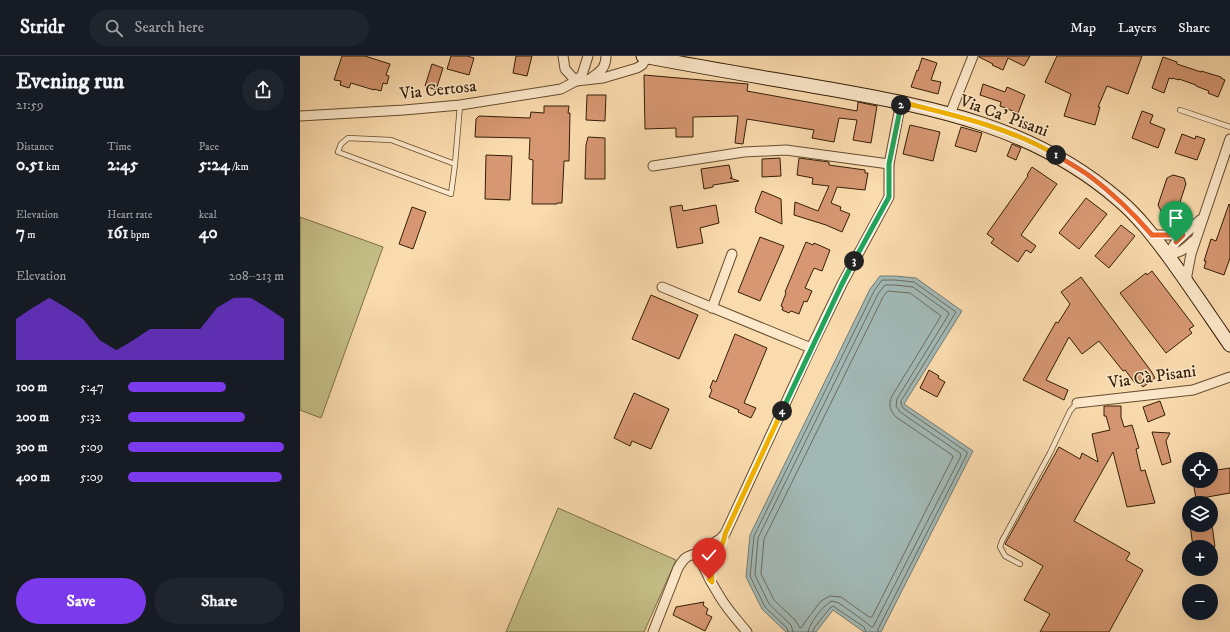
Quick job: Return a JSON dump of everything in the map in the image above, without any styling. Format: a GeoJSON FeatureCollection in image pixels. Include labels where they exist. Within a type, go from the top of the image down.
{"type":"FeatureCollection","features":[{"type":"Feature","properties":{"kind":"main road","name":"Via Ca' Pisani"},"geometry":{"type":"LineString","coordinates":[[645,56],[901,102],[950,114],[1006,132],[1052,153],[1090,176],[1132,212],[1152,235],[1187,282],[1230,345]]}},
{"type":"Feature","properties":{"kind":"street"},"geometry":{"type":"LineString","coordinates":[[562,56],[565,69],[576,81],[582,76],[588,56]]}},
{"type":"Feature","properties":{"kind":"street"},"geometry":{"type":"LineString","coordinates":[[590,79],[603,68],[606,63],[606,56]]}},
{"type":"Feature","properties":{"kind":"street","name":"Via Certosa"},"geometry":{"type":"LineString","coordinates":[[300,116],[460,105],[560,89],[576,81],[604,78],[637,68],[642,65],[645,56]]}},
{"type":"Feature","properties":{"kind":"street"},"geometry":{"type":"LineString","coordinates":[[950,114],[973,56]]}},
{"type":"Feature","properties":{"kind":"street"},"geometry":{"type":"LineString","coordinates":[[702,564],[707,565],[715,559],[723,545],[725,534],[811,348],[842,284],[889,197],[889,164],[901,102]]}},
{"type":"Feature","properties":{"kind":"street"},"geometry":{"type":"LineString","coordinates":[[1187,282],[1188,268],[1195,239],[1230,138]]}},
{"type":"Feature","properties":{"kind":"street"},"geometry":{"type":"LineString","coordinates":[[653,166],[744,152],[786,150],[889,164]]}},
{"type":"Feature","properties":{"kind":"street"},"geometry":{"type":"LineString","coordinates":[[1167,255],[1176,242],[1202,218]]}},
{"type":"Feature","properties":{"kind":"street"},"geometry":{"type":"LineString","coordinates":[[1152,235],[1183,235]]}},
{"type":"Feature","properties":{"kind":"street"},"geometry":{"type":"LineString","coordinates":[[1167,255],[1179,253],[1187,248],[1195,239]]}},
{"type":"Feature","properties":{"kind":"street"},"geometry":{"type":"LineString","coordinates":[[712,308],[732,254]]}},
{"type":"Feature","properties":{"kind":"street"},"geometry":{"type":"LineString","coordinates":[[662,287],[811,348]]}},
{"type":"Feature","properties":{"kind":"street","name":"Via Cà Pisani"},"geometry":{"type":"LineString","coordinates":[[1078,403],[1193,390],[1230,377]]}},
{"type":"Feature","properties":{"kind":"street"},"geometry":{"type":"LineString","coordinates":[[725,534],[709,546],[701,548],[698,553],[698,559],[720,597],[746,632]]}},
{"type":"Feature","properties":{"kind":"street"},"geometry":{"type":"LineString","coordinates":[[709,546],[714,549],[715,559],[712,582]]}},
{"type":"Feature","properties":{"kind":"street"},"geometry":{"type":"LineString","coordinates":[[653,632],[678,568],[684,558],[698,553]]}},
{"type":"Feature","properties":{"kind":"lane"},"geometry":{"type":"LineString","coordinates":[[455,164],[390,140],[348,138],[341,144],[338,152],[451,194],[455,164],[460,105]]}},
{"type":"Feature","properties":{"kind":"lane"},"geometry":{"type":"LineString","coordinates":[[1180,110],[1230,127]]}},
{"type":"Feature","properties":{"kind":"lane"},"geometry":{"type":"LineString","coordinates":[[1020,564],[1005,556],[1000,547],[1002,541],[1050,453],[1070,411],[1078,403]]}},
{"type":"Feature","properties":{"kind":"shaded area"},"geometry":{"type":"Polygon","coordinates":[[[300,217],[383,247],[321,418],[300,410],[300,217]]]}},
{"type":"Feature","properties":{"kind":"shaded area"},"geometry":{"type":"Polygon","coordinates":[[[558,508],[676,560],[644,632],[506,632],[558,508]]]}},
{"type":"Feature","properties":{"kind":"water"},"geometry":{"type":"Polygon","coordinates":[[[880,276],[916,278],[962,311],[904,404],[973,451],[881,632],[864,632],[833,610],[816,632],[786,632],[762,609],[746,577],[750,535],[870,289],[880,276]]]}},
{"type":"Feature","properties":{"kind":"building"},"geometry":{"type":"Polygon","coordinates":[[[342,56],[365,56],[390,64],[386,75],[389,76],[387,84],[383,83],[381,91],[351,83],[349,88],[340,85],[341,81],[334,80],[342,56]]]}},
{"type":"Feature","properties":{"kind":"building"},"geometry":{"type":"Polygon","coordinates":[[[451,56],[467,56],[474,58],[469,75],[447,69],[451,56]]]}},
{"type":"Feature","properties":{"kind":"building"},"geometry":{"type":"Polygon","coordinates":[[[516,56],[532,56],[527,76],[513,73],[516,56]]]}},
{"type":"Feature","properties":{"kind":"building"},"geometry":{"type":"Polygon","coordinates":[[[979,56],[1030,56],[1024,66],[1008,58],[1003,70],[992,65],[993,64],[979,56]]]}},
{"type":"Feature","properties":{"kind":"building"},"geometry":{"type":"Polygon","coordinates":[[[1057,56],[1142,56],[1128,94],[1107,86],[1098,107],[1100,107],[1095,125],[1064,116],[1071,94],[1045,82],[1057,56]]]}},
{"type":"Feature","properties":{"kind":"building"},"geometry":{"type":"Polygon","coordinates":[[[1163,57],[1177,62],[1177,64],[1221,77],[1225,80],[1218,97],[1208,93],[1209,91],[1196,85],[1172,78],[1169,78],[1164,93],[1152,88],[1163,57]]]}},
{"type":"Feature","properties":{"kind":"building"},"geometry":{"type":"Polygon","coordinates":[[[922,58],[937,63],[931,80],[941,82],[938,94],[911,87],[922,58]]]}},
{"type":"Feature","properties":{"kind":"building"},"geometry":{"type":"Polygon","coordinates":[[[432,64],[443,68],[436,90],[425,86],[432,64]]]}},
{"type":"Feature","properties":{"kind":"building"},"geometry":{"type":"Polygon","coordinates":[[[644,75],[748,84],[747,91],[857,111],[858,102],[877,106],[871,143],[853,140],[857,120],[839,118],[834,142],[812,138],[814,130],[747,119],[743,144],[735,143],[738,116],[693,117],[693,137],[676,137],[676,128],[645,129],[644,75]]]}},
{"type":"Feature","properties":{"kind":"building"},"geometry":{"type":"Polygon","coordinates":[[[983,84],[1005,92],[1007,87],[1025,95],[1018,113],[1000,106],[1001,102],[980,95],[983,84]]]}},
{"type":"Feature","properties":{"kind":"building"},"geometry":{"type":"Polygon","coordinates":[[[587,95],[606,95],[605,121],[586,120],[587,95]]]}},
{"type":"Feature","properties":{"kind":"building"},"geometry":{"type":"Polygon","coordinates":[[[544,106],[569,106],[568,113],[570,113],[569,161],[564,161],[562,203],[557,204],[532,204],[533,160],[529,159],[530,138],[475,137],[476,119],[479,116],[530,118],[531,112],[544,113],[544,106]]]}},
{"type":"Feature","properties":{"kind":"building"},"geometry":{"type":"Polygon","coordinates":[[[1142,111],[1153,115],[1150,123],[1165,129],[1158,148],[1132,138],[1142,111]]]}},
{"type":"Feature","properties":{"kind":"building"},"geometry":{"type":"Polygon","coordinates":[[[910,125],[940,132],[933,161],[903,154],[910,125]]]}},
{"type":"Feature","properties":{"kind":"building"},"geometry":{"type":"Polygon","coordinates":[[[961,127],[982,133],[976,152],[955,146],[961,127]]]}},
{"type":"Feature","properties":{"kind":"building"},"geometry":{"type":"Polygon","coordinates":[[[1182,134],[1195,139],[1196,136],[1205,139],[1197,160],[1175,153],[1182,134]]]}},
{"type":"Feature","properties":{"kind":"building"},"geometry":{"type":"Polygon","coordinates":[[[588,137],[605,138],[605,179],[585,179],[586,145],[588,137]]]}},
{"type":"Feature","properties":{"kind":"building"},"geometry":{"type":"Polygon","coordinates":[[[1012,144],[1021,148],[1016,160],[1007,156],[1012,144]]]}},
{"type":"Feature","properties":{"kind":"building"},"geometry":{"type":"Polygon","coordinates":[[[486,155],[512,156],[510,200],[485,199],[486,155]]]}},
{"type":"Feature","properties":{"kind":"building"},"geometry":{"type":"Polygon","coordinates":[[[780,158],[781,176],[762,177],[762,159],[780,158]]]}},
{"type":"Feature","properties":{"kind":"building"},"geometry":{"type":"Polygon","coordinates":[[[799,158],[829,162],[829,165],[865,170],[865,173],[868,173],[865,190],[837,187],[831,203],[841,207],[840,210],[850,214],[842,232],[826,225],[794,215],[795,202],[818,211],[829,186],[812,184],[813,178],[797,175],[799,158]]]}},
{"type":"Feature","properties":{"kind":"building"},"geometry":{"type":"Polygon","coordinates":[[[729,165],[732,178],[730,178],[739,181],[713,185],[713,187],[704,189],[701,169],[729,165]]]}},
{"type":"Feature","properties":{"kind":"building"},"geometry":{"type":"Polygon","coordinates":[[[1032,167],[1057,184],[1021,235],[1036,246],[1031,253],[1026,250],[1018,262],[991,243],[994,239],[987,234],[1028,176],[1027,175],[1032,167]]]}},
{"type":"Feature","properties":{"kind":"building"},"geometry":{"type":"Polygon","coordinates":[[[1173,175],[1184,178],[1186,184],[1177,211],[1171,214],[1161,211],[1158,205],[1167,178],[1173,175]]]}},
{"type":"Feature","properties":{"kind":"building"},"geometry":{"type":"Polygon","coordinates":[[[762,191],[781,199],[782,224],[755,212],[762,191]]]}},
{"type":"Feature","properties":{"kind":"building"},"geometry":{"type":"Polygon","coordinates":[[[1086,198],[1107,214],[1079,249],[1059,233],[1086,198]]]}},
{"type":"Feature","properties":{"kind":"building"},"geometry":{"type":"Polygon","coordinates":[[[1229,204],[1230,258],[1224,275],[1204,268],[1206,261],[1204,261],[1211,239],[1216,241],[1229,204]]]}},
{"type":"Feature","properties":{"kind":"building"},"geometry":{"type":"Polygon","coordinates":[[[682,205],[683,211],[716,205],[719,223],[700,228],[703,243],[677,248],[670,207],[682,205]]]}},
{"type":"Feature","properties":{"kind":"building"},"geometry":{"type":"Polygon","coordinates":[[[412,207],[426,212],[413,249],[399,244],[412,207]]]}},
{"type":"Feature","properties":{"kind":"building"},"geometry":{"type":"Polygon","coordinates":[[[1121,225],[1135,236],[1109,268],[1095,256],[1121,225]]]}},
{"type":"Feature","properties":{"kind":"building"},"geometry":{"type":"Polygon","coordinates":[[[760,237],[784,246],[760,301],[738,292],[760,237]]]}},
{"type":"Feature","properties":{"kind":"building"},"geometry":{"type":"Polygon","coordinates":[[[806,242],[813,245],[814,243],[830,250],[822,271],[814,268],[805,288],[812,291],[807,302],[804,301],[799,314],[791,311],[789,313],[782,310],[783,307],[781,306],[786,293],[785,292],[806,242]]]}},
{"type":"Feature","properties":{"kind":"building"},"geometry":{"type":"Polygon","coordinates":[[[1152,271],[1194,326],[1189,329],[1192,333],[1166,353],[1120,293],[1146,273],[1147,275],[1152,271]]]}},
{"type":"Feature","properties":{"kind":"building"},"geometry":{"type":"Polygon","coordinates":[[[1081,277],[1155,378],[1143,387],[1138,381],[1135,383],[1125,370],[1123,371],[1099,341],[1082,354],[1069,337],[1046,380],[1068,390],[1064,400],[1023,380],[1056,322],[1058,323],[1070,304],[1061,292],[1081,277]]]}},
{"type":"Feature","properties":{"kind":"building"},"geometry":{"type":"Polygon","coordinates":[[[651,295],[698,315],[679,359],[632,339],[651,295]]]}},
{"type":"Feature","properties":{"kind":"building"},"geometry":{"type":"Polygon","coordinates":[[[735,334],[767,348],[744,403],[756,408],[751,418],[738,412],[739,410],[709,397],[712,390],[710,388],[713,380],[716,382],[735,334]]]}},
{"type":"Feature","properties":{"kind":"building"},"geometry":{"type":"Polygon","coordinates":[[[929,370],[945,382],[937,397],[920,388],[929,370]]]}},
{"type":"Feature","properties":{"kind":"building"},"geometry":{"type":"Polygon","coordinates":[[[634,393],[669,409],[651,449],[632,441],[630,446],[614,438],[634,393]]]}},
{"type":"Feature","properties":{"kind":"building"},"geometry":{"type":"Polygon","coordinates":[[[1160,401],[1165,415],[1148,422],[1143,407],[1160,401]]]}},
{"type":"Feature","properties":{"kind":"building"},"geometry":{"type":"Polygon","coordinates":[[[1104,406],[1121,406],[1121,417],[1124,427],[1132,425],[1139,448],[1136,449],[1141,471],[1145,470],[1155,503],[1127,507],[1113,452],[1074,521],[1130,553],[1126,560],[1143,570],[1109,632],[1040,632],[1050,614],[1024,600],[1043,566],[1005,544],[1059,447],[1080,459],[1082,453],[1098,462],[1092,434],[1110,430],[1106,416],[1104,416],[1104,406]]]}},
{"type":"Feature","properties":{"kind":"building"},"geometry":{"type":"Polygon","coordinates":[[[1152,432],[1170,433],[1166,441],[1171,462],[1162,465],[1152,432]]]}},
{"type":"Feature","properties":{"kind":"building"},"geometry":{"type":"Polygon","coordinates":[[[1230,468],[1230,493],[1213,496],[1196,496],[1194,488],[1218,488],[1218,470],[1230,468]]]}},
{"type":"Feature","properties":{"kind":"building"},"geometry":{"type":"Polygon","coordinates":[[[1191,532],[1213,532],[1214,540],[1192,540],[1191,532]]]}},
{"type":"Feature","properties":{"kind":"building"},"geometry":{"type":"Polygon","coordinates":[[[704,602],[703,605],[708,609],[706,614],[712,617],[705,631],[673,615],[676,607],[704,602]]]}},
{"type":"Feature","properties":{"kind":"route"},"geometry":{"type":"LineString","coordinates":[[709,579],[712,582],[713,563],[722,549],[725,534],[811,348],[842,284],[889,197],[889,164],[901,102],[950,114],[1006,132],[1052,153],[1090,176],[1120,200],[1152,235],[1183,235],[1176,242]]}}]}
